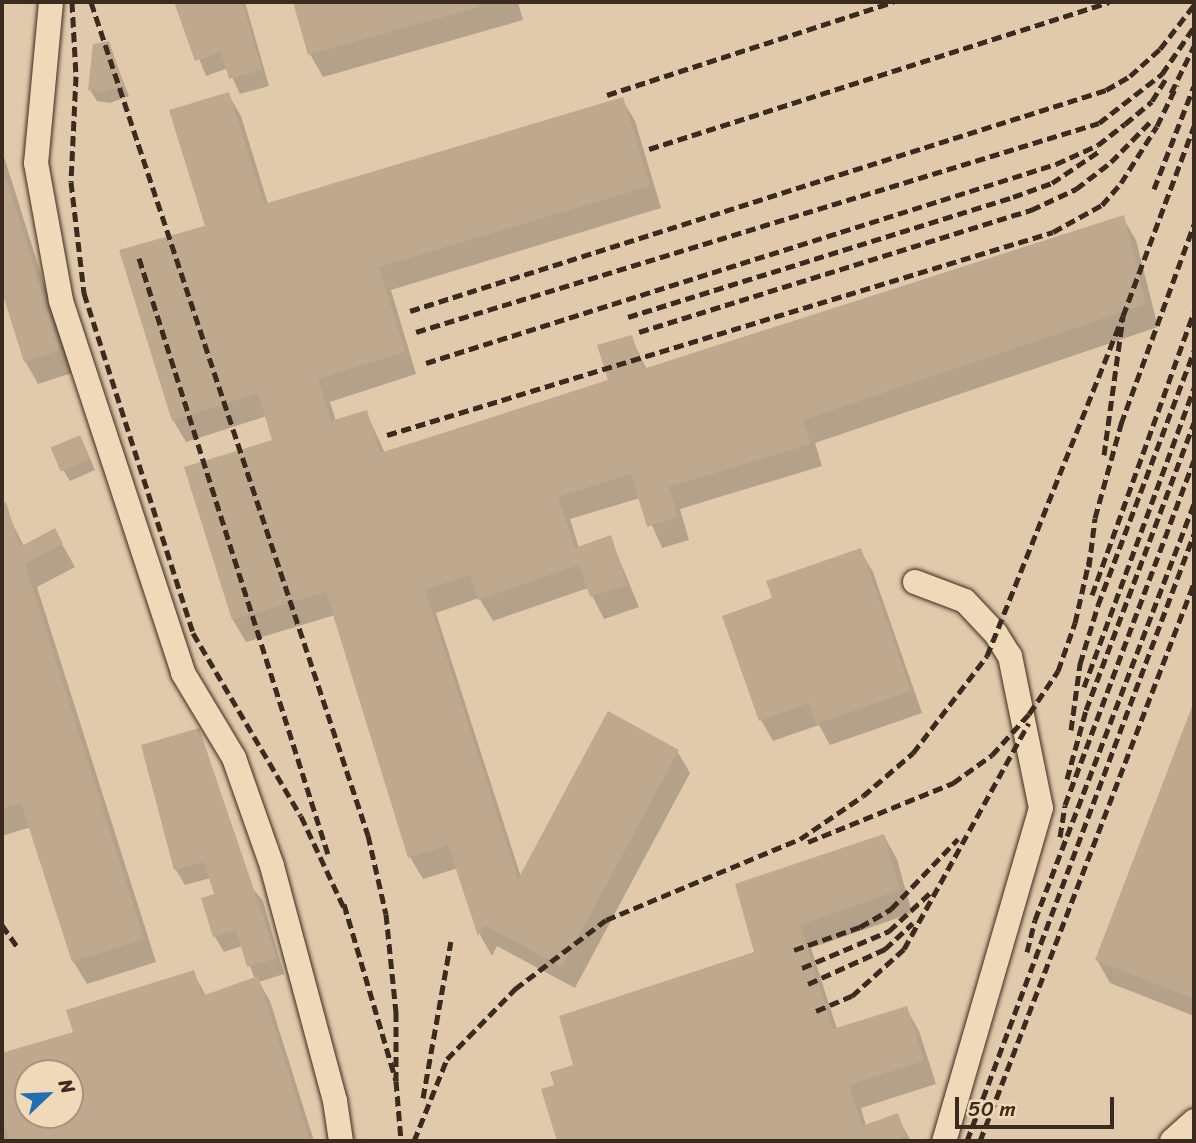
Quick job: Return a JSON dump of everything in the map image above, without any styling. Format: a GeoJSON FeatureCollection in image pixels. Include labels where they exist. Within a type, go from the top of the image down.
{"type":"FeatureCollection","features":[{"type":"Feature","properties":{"kind":"lane"},"geometry":{"type":"LineString","coordinates":[[51,2],[36,163],[61,301],[183,673],[234,758],[272,866],[335,1101],[341,1141]]}},
{"type":"Feature","properties":{"kind":"lane"},"geometry":{"type":"LineString","coordinates":[[915,582],[965,601],[996,634],[1010,656],[1041,808],[944,1141]]}},
{"type":"Feature","properties":{"kind":"lane"},"geometry":{"type":"LineString","coordinates":[[1172,1141],[1194,1121]]}},
{"type":"Feature","properties":{"kind":"shaded area"},"geometry":{"type":"Polygon","coordinates":[[[2,2],[1194,2],[1194,1141],[2,1141],[2,2]]]}},
{"type":"Feature","properties":{"kind":"building"},"geometry":{"type":"Polygon","coordinates":[[[174,2],[242,2],[262,70],[229,79],[221,52],[195,61],[174,2]]]}},
{"type":"Feature","properties":{"kind":"building"},"geometry":{"type":"Polygon","coordinates":[[[293,2],[479,2],[479,7],[308,55],[293,2]]]}},
{"type":"Feature","properties":{"kind":"building"},"geometry":{"type":"Polygon","coordinates":[[[109,41],[124,85],[103,92],[88,90],[93,44],[109,41]]]}},
{"type":"Feature","properties":{"kind":"building"},"geometry":{"type":"Polygon","coordinates":[[[229,92],[264,204],[623,97],[650,186],[379,267],[405,352],[318,379],[331,421],[367,410],[380,453],[608,380],[597,345],[632,335],[643,369],[1124,215],[1146,304],[803,420],[811,444],[669,487],[678,517],[647,527],[631,474],[558,497],[575,548],[611,535],[627,585],[590,597],[579,565],[478,600],[470,575],[425,590],[518,879],[608,711],[679,750],[562,967],[484,925],[478,936],[448,845],[408,858],[326,592],[232,620],[184,467],[272,440],[258,393],[172,421],[119,250],[205,226],[169,110],[229,92]]]}},
{"type":"Feature","properties":{"kind":"building"},"geometry":{"type":"Polygon","coordinates":[[[2,177],[6,177],[60,350],[24,362],[2,292],[2,177]]]}},
{"type":"Feature","properties":{"kind":"building"},"geometry":{"type":"Polygon","coordinates":[[[80,435],[90,459],[61,471],[51,448],[80,435]]]}},
{"type":"Feature","properties":{"kind":"building"},"geometry":{"type":"Polygon","coordinates":[[[6,502],[20,547],[55,528],[63,544],[25,564],[144,939],[72,962],[21,803],[2,809],[2,503],[6,502]]]}},
{"type":"Feature","properties":{"kind":"building"},"geometry":{"type":"Polygon","coordinates":[[[861,548],[911,691],[816,724],[809,703],[759,721],[722,616],[772,598],[766,581],[861,548]]]}},
{"type":"Feature","properties":{"kind":"building"},"geometry":{"type":"Polygon","coordinates":[[[1194,705],[1194,999],[1095,960],[1194,705]]]}},
{"type":"Feature","properties":{"kind":"building"},"geometry":{"type":"Polygon","coordinates":[[[199,728],[277,958],[247,967],[236,930],[213,937],[201,898],[214,894],[204,862],[174,870],[141,745],[199,728]]]}},
{"type":"Feature","properties":{"kind":"building"},"geometry":{"type":"Polygon","coordinates":[[[884,834],[900,890],[800,925],[833,1029],[907,1006],[924,1061],[849,1085],[862,1126],[898,1113],[906,1136],[891,1141],[557,1141],[541,1089],[554,1085],[550,1072],[573,1065],[559,1016],[754,952],[735,884],[884,834]]]}},
{"type":"Feature","properties":{"kind":"building"},"geometry":{"type":"Polygon","coordinates":[[[194,970],[202,996],[258,976],[310,1141],[9,1141],[2,1117],[2,1053],[73,1032],[66,1010],[194,970]]]}},
{"type":"Feature","properties":{"kind":"railway"},"geometry":{"type":"LineString","coordinates":[[72,2],[76,76],[71,182],[84,293],[193,633],[301,816],[347,914]]}},
{"type":"Feature","properties":{"kind":"railway"},"geometry":{"type":"LineString","coordinates":[[91,2],[368,835],[386,914],[396,1012],[396,1081]]}},
{"type":"Feature","properties":{"kind":"railway"},"geometry":{"type":"LineString","coordinates":[[607,95],[893,2]]}},
{"type":"Feature","properties":{"kind":"railway"},"geometry":{"type":"LineString","coordinates":[[649,149],[1109,2]]}},
{"type":"Feature","properties":{"kind":"railway"},"geometry":{"type":"LineString","coordinates":[[410,311],[1106,90],[1130,76],[1160,49],[1194,5]]}},
{"type":"Feature","properties":{"kind":"railway"},"geometry":{"type":"LineString","coordinates":[[416,332],[1099,123],[1162,74],[1194,27]]}},
{"type":"Feature","properties":{"kind":"railway"},"geometry":{"type":"LineString","coordinates":[[1171,93],[1194,46]]}},
{"type":"Feature","properties":{"kind":"railway"},"geometry":{"type":"LineString","coordinates":[[426,363],[1056,164],[1098,145],[1125,124],[1152,101],[1167,77]]}},
{"type":"Feature","properties":{"kind":"railway"},"geometry":{"type":"LineString","coordinates":[[387,435],[1053,232],[1102,205],[1121,183],[1157,126],[1177,85]]}},
{"type":"Feature","properties":{"kind":"railway"},"geometry":{"type":"LineString","coordinates":[[1154,189],[1194,86]]}},
{"type":"Feature","properties":{"kind":"railway"},"geometry":{"type":"LineString","coordinates":[[639,332],[1031,210],[1076,189],[1111,162],[1151,121]]}},
{"type":"Feature","properties":{"kind":"railway"},"geometry":{"type":"LineString","coordinates":[[1104,455],[1123,316],[1194,126]]}},
{"type":"Feature","properties":{"kind":"railway"},"geometry":{"type":"LineString","coordinates":[[628,317],[1013,197],[1052,183],[1101,150]]}},
{"type":"Feature","properties":{"kind":"railway"},"geometry":{"type":"LineString","coordinates":[[1089,567],[1095,518],[1121,424],[1194,224]]}},
{"type":"Feature","properties":{"kind":"railway"},"geometry":{"type":"LineString","coordinates":[[139,258],[328,854]]}},
{"type":"Feature","properties":{"kind":"railway"},"geometry":{"type":"LineString","coordinates":[[1092,595],[1194,312]]}},
{"type":"Feature","properties":{"kind":"railway"},"geometry":{"type":"LineString","coordinates":[[414,1141],[447,1059],[515,989],[606,920],[800,839],[863,796],[913,753],[987,656],[1123,316]]}},
{"type":"Feature","properties":{"kind":"railway"},"geometry":{"type":"LineString","coordinates":[[1071,730],[1080,664],[1098,605],[1194,351]]}},
{"type":"Feature","properties":{"kind":"railway"},"geometry":{"type":"LineString","coordinates":[[1084,687],[1194,388]]}},
{"type":"Feature","properties":{"kind":"railway"},"geometry":{"type":"LineString","coordinates":[[1067,779],[1086,710],[1194,423]]}},
{"type":"Feature","properties":{"kind":"railway"},"geometry":{"type":"LineString","coordinates":[[1060,837],[1065,805],[1194,460]]}},
{"type":"Feature","properties":{"kind":"railway"},"geometry":{"type":"LineString","coordinates":[[1027,952],[1035,920],[1194,503]]}},
{"type":"Feature","properties":{"kind":"railway"},"geometry":{"type":"LineString","coordinates":[[967,1141],[1194,534]]}},
{"type":"Feature","properties":{"kind":"railway"},"geometry":{"type":"LineString","coordinates":[[808,842],[953,783],[992,755],[1029,714],[1058,671],[1075,623],[1090,557]]}},
{"type":"Feature","properties":{"kind":"railway"},"geometry":{"type":"LineString","coordinates":[[980,1141],[1194,583]]}},
{"type":"Feature","properties":{"kind":"railway"},"geometry":{"type":"LineString","coordinates":[[816,1011],[852,996],[904,949],[1029,723]]}},
{"type":"Feature","properties":{"kind":"railway"},"geometry":{"type":"LineString","coordinates":[[794,950],[860,927],[891,909],[958,839]]}},
{"type":"Feature","properties":{"kind":"railway"},"geometry":{"type":"LineString","coordinates":[[802,968],[889,931],[932,891]]}},
{"type":"Feature","properties":{"kind":"railway"},"geometry":{"type":"LineString","coordinates":[[344,904],[396,1081],[401,1141]]}},
{"type":"Feature","properties":{"kind":"railway"},"geometry":{"type":"LineString","coordinates":[[808,984],[885,949],[913,923]]}},
{"type":"Feature","properties":{"kind":"railway"},"geometry":{"type":"LineString","coordinates":[[2,925],[19,949]]}},
{"type":"Feature","properties":{"kind":"railway"},"geometry":{"type":"LineString","coordinates":[[423,1098],[451,941]]}}]}
